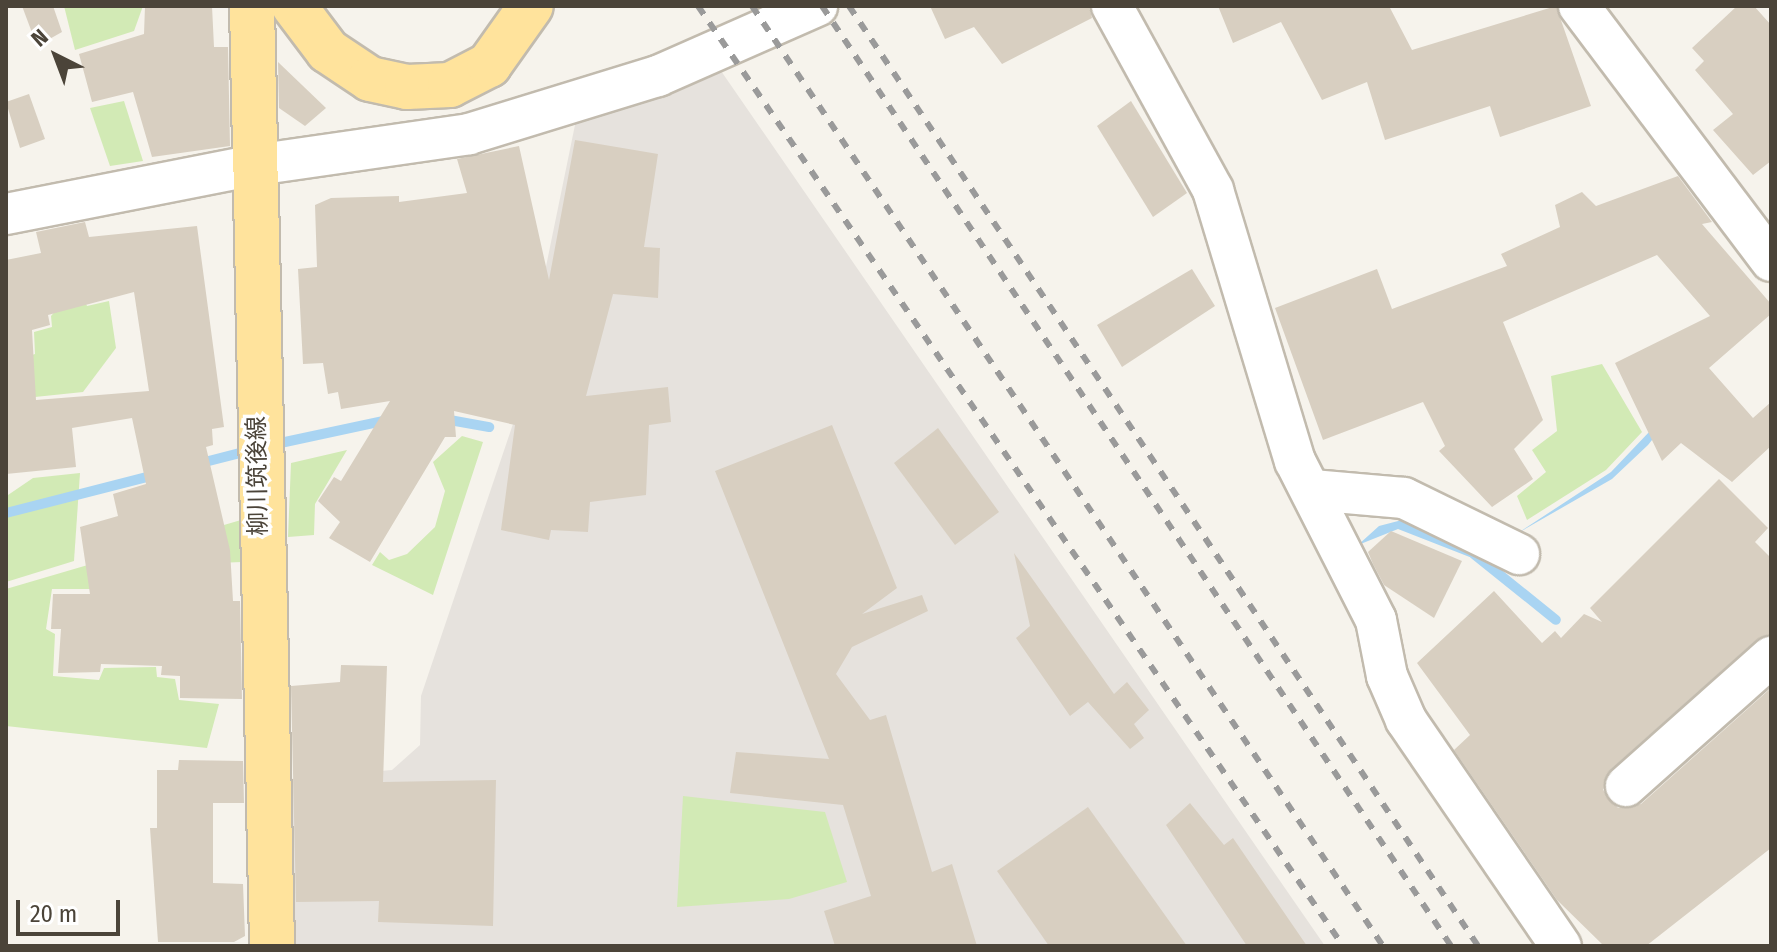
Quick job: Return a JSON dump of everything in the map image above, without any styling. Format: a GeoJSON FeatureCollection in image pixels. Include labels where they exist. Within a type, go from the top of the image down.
{"type":"FeatureCollection","features":[{"type":"Feature","properties":{"kind":"main road","name":"柳川筑後線"},"geometry":{"type":"LineString","coordinates":[[252,6],[272,946]]}},
{"type":"Feature","properties":{"kind":"main road"},"geometry":{"type":"LineString","coordinates":[[294,6],[328,51],[370,79],[407,87],[450,85],[489,65],[531,6]]}},
{"type":"Feature","properties":{"kind":"street"},"geometry":{"type":"LineString","coordinates":[[6,214],[255,165],[469,134],[658,76],[817,6]]}},
{"type":"Feature","properties":{"kind":"street"},"geometry":{"type":"LineString","coordinates":[[1112,6],[1213,190],[1295,461],[1376,620],[1387,676],[1406,720],[1561,946]]}},
{"type":"Feature","properties":{"kind":"street"},"geometry":{"type":"LineString","coordinates":[[1579,6],[1771,261]]}},
{"type":"Feature","properties":{"kind":"street"},"geometry":{"type":"LineString","coordinates":[[1312,490],[1404,498],[1519,554]]}},
{"type":"Feature","properties":{"kind":"street"},"geometry":{"type":"LineString","coordinates":[[1626,786],[1771,657]]}},
{"type":"Feature","properties":{"kind":"shaded area"},"geometry":{"type":"Polygon","coordinates":[[[719,68],[1325,946],[282,946],[278,780],[392,770],[420,745],[421,696],[515,418],[576,120],[719,68]]]}},
{"type":"Feature","properties":{"kind":"green space"},"geometry":{"type":"Polygon","coordinates":[[[64,6],[143,6],[134,31],[75,50],[64,6]]]}},
{"type":"Feature","properties":{"kind":"green space"},"geometry":{"type":"Polygon","coordinates":[[[124,101],[143,161],[110,166],[90,108],[124,101]]]}},
{"type":"Feature","properties":{"kind":"green space"},"geometry":{"type":"Polygon","coordinates":[[[78,285],[87,306],[109,301],[116,348],[83,392],[6,400],[6,364],[35,354],[34,332],[52,327],[51,316],[78,285]]]}},
{"type":"Feature","properties":{"kind":"green space"},"geometry":{"type":"Polygon","coordinates":[[[1602,364],[1642,432],[1606,470],[1527,520],[1517,496],[1546,472],[1532,450],[1557,431],[1551,376],[1602,364]]]}},
{"type":"Feature","properties":{"kind":"green space"},"geometry":{"type":"Polygon","coordinates":[[[462,436],[483,442],[433,595],[372,565],[380,552],[389,560],[407,554],[435,527],[445,491],[433,462],[462,436]]]}},
{"type":"Feature","properties":{"kind":"green space"},"geometry":{"type":"Polygon","coordinates":[[[347,450],[315,504],[314,535],[288,537],[291,463],[347,450]]]}},
{"type":"Feature","properties":{"kind":"green space"},"geometry":{"type":"Polygon","coordinates":[[[80,473],[74,561],[6,582],[8,495],[33,478],[80,473]]]}},
{"type":"Feature","properties":{"kind":"green space"},"geometry":{"type":"Polygon","coordinates":[[[241,520],[242,562],[141,566],[105,589],[52,589],[46,629],[55,634],[53,676],[99,680],[104,668],[156,667],[157,677],[175,679],[179,700],[219,704],[207,748],[6,726],[6,589],[241,520]]]}},
{"type":"Feature","properties":{"kind":"green space"},"geometry":{"type":"Polygon","coordinates":[[[683,796],[825,812],[847,882],[789,899],[677,907],[683,796]]]}},
{"type":"Feature","properties":{"kind":"water"},"geometry":{"type":"Polygon","coordinates":[[[1650,431],[1656,435],[1612,479],[1518,533],[1611,472],[1650,431]]]}},
{"type":"Feature","properties":{"kind":"water"},"geometry":{"type":"Polygon","coordinates":[[[1402,520],[1482,554],[1485,563],[1398,529],[1358,545],[1379,526],[1402,520]]]}},
{"type":"Feature","properties":{"kind":"building"},"geometry":{"type":"Polygon","coordinates":[[[22,6],[53,6],[62,32],[37,46],[22,6]]]}},
{"type":"Feature","properties":{"kind":"building"},"geometry":{"type":"Polygon","coordinates":[[[145,6],[212,6],[214,47],[228,47],[230,146],[152,157],[133,92],[92,102],[79,54],[144,34],[145,6]]]}},
{"type":"Feature","properties":{"kind":"building"},"geometry":{"type":"Polygon","coordinates":[[[930,6],[1089,6],[1092,18],[1002,64],[974,27],[945,39],[930,6]]]}},
{"type":"Feature","properties":{"kind":"building"},"geometry":{"type":"Polygon","coordinates":[[[1218,6],[1389,6],[1412,50],[1556,6],[1591,106],[1500,137],[1490,106],[1385,140],[1367,82],[1322,100],[1281,22],[1233,43],[1218,6]]]}},
{"type":"Feature","properties":{"kind":"building"},"geometry":{"type":"Polygon","coordinates":[[[1737,6],[1754,6],[1771,25],[1771,161],[1753,175],[1713,130],[1733,114],[1695,70],[1704,61],[1692,48],[1737,6]]]}},
{"type":"Feature","properties":{"kind":"building"},"geometry":{"type":"Polygon","coordinates":[[[278,62],[326,108],[305,126],[279,108],[278,62]]]}},
{"type":"Feature","properties":{"kind":"building"},"geometry":{"type":"Polygon","coordinates":[[[29,94],[45,139],[20,148],[6,102],[29,94]]]}},
{"type":"Feature","properties":{"kind":"building"},"geometry":{"type":"Polygon","coordinates":[[[1131,101],[1187,193],[1153,217],[1097,126],[1131,101]]]}},
{"type":"Feature","properties":{"kind":"building"},"geometry":{"type":"Polygon","coordinates":[[[575,140],[658,154],[644,247],[660,248],[658,298],[613,294],[586,396],[668,387],[671,422],[649,425],[646,495],[590,502],[588,532],[551,530],[549,540],[501,530],[515,425],[454,411],[456,437],[445,437],[370,562],[329,538],[340,522],[318,501],[334,477],[341,481],[390,401],[341,409],[338,392],[328,394],[323,363],[303,364],[298,269],[317,267],[315,205],[331,198],[399,196],[399,202],[467,193],[457,159],[519,146],[549,280],[575,140]]]}},
{"type":"Feature","properties":{"kind":"building"},"geometry":{"type":"Polygon","coordinates":[[[1678,176],[1712,222],[1702,224],[1771,304],[1771,314],[1709,368],[1753,418],[1771,402],[1771,446],[1732,482],[1681,443],[1662,461],[1615,363],[1710,316],[1657,255],[1503,322],[1543,420],[1514,449],[1533,479],[1492,507],[1439,451],[1445,446],[1423,402],[1323,440],[1275,308],[1377,269],[1392,309],[1507,266],[1501,254],[1560,227],[1555,205],[1582,192],[1596,206],[1678,176]]]}},
{"type":"Feature","properties":{"kind":"building"},"geometry":{"type":"Polygon","coordinates":[[[85,222],[89,237],[197,226],[224,427],[212,429],[213,445],[206,447],[230,550],[233,601],[240,601],[242,699],[180,698],[180,676],[161,675],[162,666],[101,664],[100,672],[58,673],[61,629],[51,629],[53,594],[90,594],[80,527],[118,516],[113,494],[146,484],[132,418],[72,428],[76,467],[6,474],[6,260],[41,253],[36,232],[85,222]],[[134,292],[48,315],[50,325],[32,330],[36,400],[149,391],[134,292]]]}},
{"type":"Feature","properties":{"kind":"building"},"geometry":{"type":"Polygon","coordinates":[[[1192,269],[1215,306],[1122,367],[1097,325],[1192,269]]]}},
{"type":"Feature","properties":{"kind":"building"},"geometry":{"type":"Polygon","coordinates":[[[832,425],[897,588],[862,614],[922,595],[928,611],[852,647],[836,674],[870,720],[886,715],[932,872],[952,864],[977,946],[835,946],[824,911],[871,896],[843,805],[730,793],[736,752],[829,759],[715,471],[832,425]]]}},
{"type":"Feature","properties":{"kind":"building"},"geometry":{"type":"Polygon","coordinates":[[[938,428],[999,512],[955,545],[894,463],[938,428]]]}},
{"type":"Feature","properties":{"kind":"building"},"geometry":{"type":"Polygon","coordinates":[[[1719,479],[1768,528],[1755,542],[1771,558],[1771,635],[1756,640],[1611,769],[1603,790],[1618,808],[1641,804],[1771,688],[1771,848],[1646,946],[1604,946],[1557,900],[1454,750],[1470,735],[1417,663],[1494,591],[1542,643],[1555,631],[1561,638],[1584,614],[1602,622],[1590,608],[1719,479]]]}},
{"type":"Feature","properties":{"kind":"building"},"geometry":{"type":"Polygon","coordinates":[[[1391,531],[1462,561],[1434,618],[1384,585],[1373,564],[1368,552],[1391,531]]]}},
{"type":"Feature","properties":{"kind":"building"},"geometry":{"type":"Polygon","coordinates":[[[1014,553],[1114,694],[1127,682],[1149,710],[1134,724],[1144,738],[1130,749],[1088,702],[1070,716],[1016,638],[1030,626],[1014,553]]]}},
{"type":"Feature","properties":{"kind":"building"},"geometry":{"type":"Polygon","coordinates":[[[341,665],[387,666],[383,782],[496,780],[493,926],[378,922],[379,901],[296,902],[291,686],[340,682],[341,665]]]}},
{"type":"Feature","properties":{"kind":"building"},"geometry":{"type":"Polygon","coordinates":[[[179,760],[243,761],[244,803],[213,803],[213,883],[243,884],[245,936],[234,942],[158,942],[150,828],[157,828],[157,770],[178,770],[179,760]]]}},
{"type":"Feature","properties":{"kind":"building"},"geometry":{"type":"Polygon","coordinates":[[[1190,803],[1224,845],[1233,838],[1307,946],[1247,946],[1166,825],[1190,803]]]}},
{"type":"Feature","properties":{"kind":"building"},"geometry":{"type":"Polygon","coordinates":[[[1088,807],[1187,946],[1049,946],[997,871],[1088,807]]]}},
{"type":"Feature","properties":{"kind":"waterway"},"geometry":{"type":"LineString","coordinates":[[444,419],[489,427]]}},
{"type":"Feature","properties":{"kind":"waterway"},"geometry":{"type":"LineString","coordinates":[[271,445],[388,420]]}},
{"type":"Feature","properties":{"kind":"waterway"},"geometry":{"type":"LineString","coordinates":[[197,464],[252,450]]}},
{"type":"Feature","properties":{"kind":"waterway"},"geometry":{"type":"LineString","coordinates":[[6,513],[155,475]]}},
{"type":"Feature","properties":{"kind":"waterway"},"geometry":{"type":"LineString","coordinates":[[1474,554],[1556,620]]}},
{"type":"Feature","properties":{"kind":"railway"},"geometry":{"type":"LineString","coordinates":[[698,6],[1343,946]]}},
{"type":"Feature","properties":{"kind":"railway"},"geometry":{"type":"LineString","coordinates":[[752,6],[1383,946]]}},
{"type":"Feature","properties":{"kind":"railway"},"geometry":{"type":"LineString","coordinates":[[822,6],[1451,946]]}},
{"type":"Feature","properties":{"kind":"railway"},"geometry":{"type":"LineString","coordinates":[[849,6],[1478,946]]}}]}
